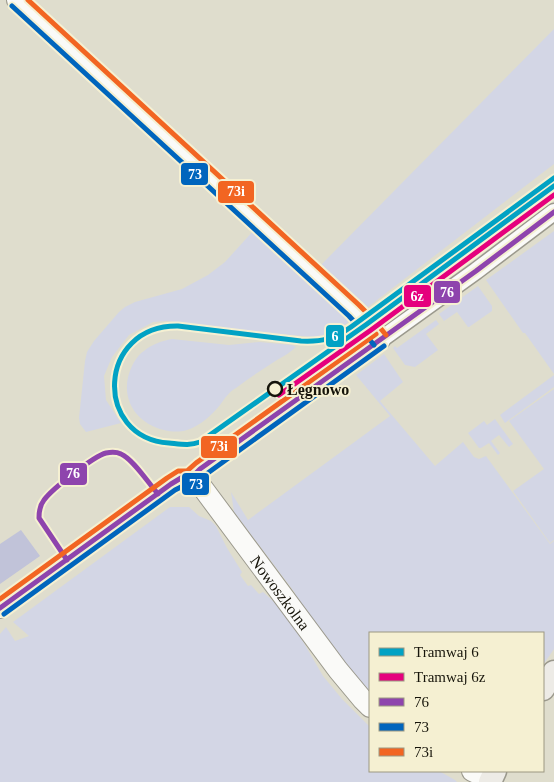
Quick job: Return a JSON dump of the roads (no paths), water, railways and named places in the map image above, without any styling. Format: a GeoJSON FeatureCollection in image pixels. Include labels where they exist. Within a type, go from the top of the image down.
{"type":"FeatureCollection","features":[{"type":"Feature","properties":{"kind":"main road"},"geometry":{"type":"LineString","coordinates":[[544,687],[554,672]]}},
{"type":"Feature","properties":{"kind":"street"},"geometry":{"type":"LineString","coordinates":[[17,0],[354,311],[380,340]]}},
{"type":"Feature","properties":{"kind":"street"},"geometry":{"type":"LineString","coordinates":[[0,608],[171,484],[181,478],[190,479],[200,469],[476,271],[554,212]]}},
{"type":"Feature","properties":{"kind":"street","name":"Nowoszkolna"},"geometry":{"type":"LineString","coordinates":[[190,479],[202,487],[338,670],[369,706]]}},
{"type":"Feature","properties":{"kind":"tram line","name":"6"},"geometry":{"type":"LineString","coordinates":[[554,178],[351,327],[333,337],[315,341],[301,341],[178,326],[151,331],[132,343],[120,361],[115,382],[117,404],[127,422],[144,436],[177,444],[200,442],[367,324],[554,186]]}},
{"type":"Feature","properties":{"kind":"tram line","name":"6z"},"geometry":{"type":"LineString","coordinates":[[279,395],[371,330],[554,195]]}},
{"type":"Feature","properties":{"kind":"place","name":"Łęgnowo"},"geometry":{"type":"Point","coordinates":[275,389]}}]}
